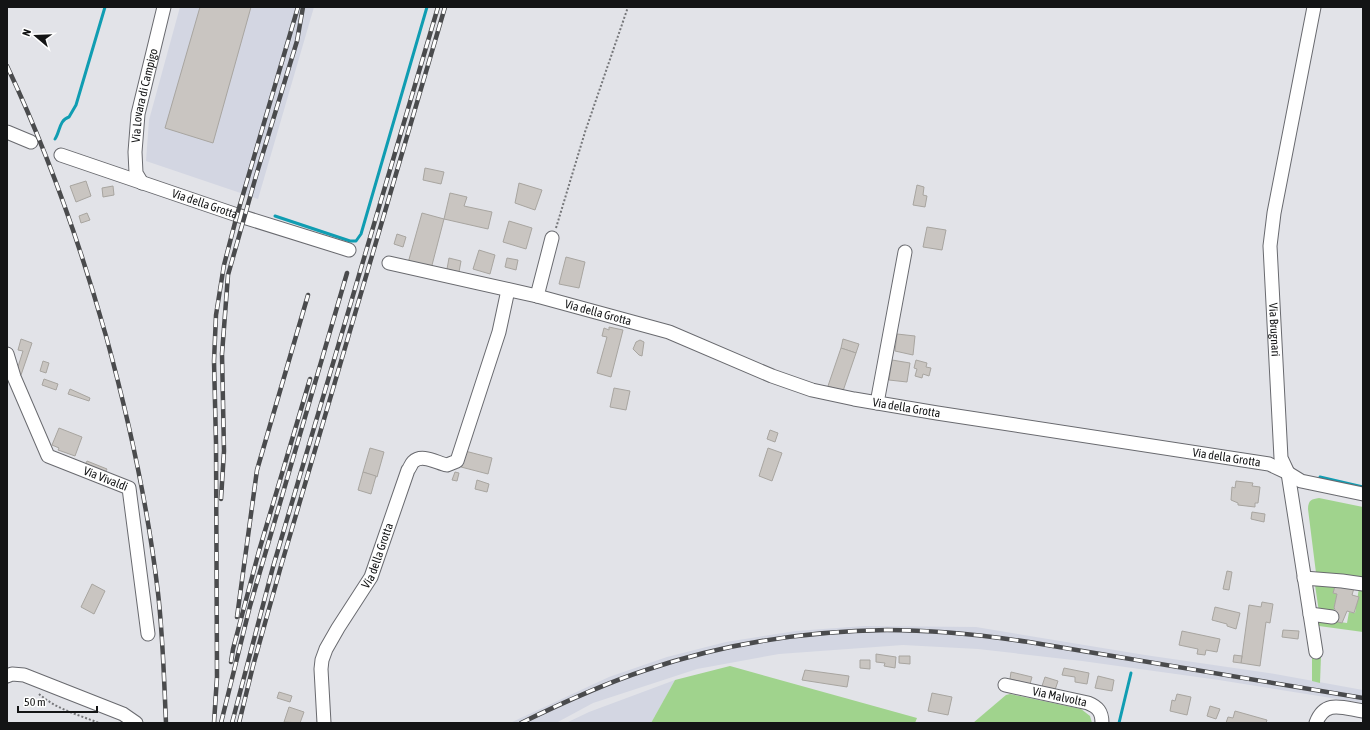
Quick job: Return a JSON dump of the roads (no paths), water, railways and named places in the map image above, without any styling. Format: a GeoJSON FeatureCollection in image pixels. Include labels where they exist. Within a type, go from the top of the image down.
{"type":"FeatureCollection","features":[{"type":"Feature","properties":{"kind":"street","name":"Via Lovara di Campigo"},"geometry":{"type":"LineString","coordinates":[[142,184],[136,173],[135,152],[138,114],[164,7]]}},
{"type":"Feature","properties":{"kind":"street","name":"Via Brugnari"},"geometry":{"type":"LineString","coordinates":[[1314,7],[1270,237],[1281,458],[1288,474],[1316,652]]}},
{"type":"Feature","properties":{"kind":"street"},"geometry":{"type":"LineString","coordinates":[[7,132],[31,142]]}},
{"type":"Feature","properties":{"kind":"street","name":"Via della Grotta"},"geometry":{"type":"LineString","coordinates":[[61,155],[262,224],[349,250]]}},
{"type":"Feature","properties":{"kind":"street"},"geometry":{"type":"LineString","coordinates":[[536,296],[552,238]]}},
{"type":"Feature","properties":{"kind":"street"},"geometry":{"type":"LineString","coordinates":[[877,403],[905,252]]}},
{"type":"Feature","properties":{"kind":"street","name":"Via della Grotta"},"geometry":{"type":"LineString","coordinates":[[390,263],[536,296],[669,332],[772,376],[812,390],[877,403],[1269,464],[1301,481],[1363,494]]}},
{"type":"Feature","properties":{"kind":"street","name":"Via della Grotta"},"geometry":{"type":"LineString","coordinates":[[324,723],[321,669],[322,660],[326,649],[353,603],[371,577],[408,470],[413,462],[420,458],[447,465],[457,461],[499,332],[508,290]]}},
{"type":"Feature","properties":{"kind":"street","name":"Via Vivaldi"},"geometry":{"type":"LineString","coordinates":[[7,354],[14,378],[48,456],[129,488],[148,634]]}},
{"type":"Feature","properties":{"kind":"street"},"geometry":{"type":"LineString","coordinates":[[1304,578],[1363,584]]}},
{"type":"Feature","properties":{"kind":"street"},"geometry":{"type":"LineString","coordinates":[[1310,614],[1332,617]]}},
{"type":"Feature","properties":{"kind":"street"},"geometry":{"type":"LineString","coordinates":[[7,676],[12,674],[24,676],[123,714],[136,723]]}},
{"type":"Feature","properties":{"kind":"street","name":"Via Malvolta"},"geometry":{"type":"LineString","coordinates":[[1005,685],[1088,703],[1095,706],[1100,711],[1102,723]]}},
{"type":"Feature","properties":{"kind":"street"},"geometry":{"type":"LineString","coordinates":[[1316,723],[1326,708],[1334,706],[1363,711]]}},
{"type":"Feature","properties":{"kind":"waterway"},"geometry":{"type":"LineString","coordinates":[[55,139],[61,123],[69,117],[76,105],[105,7]]}},
{"type":"Feature","properties":{"kind":"waterway"},"geometry":{"type":"LineString","coordinates":[[275,216],[350,241],[356,241],[361,234],[427,7]]}},
{"type":"Feature","properties":{"kind":"waterway"},"geometry":{"type":"LineString","coordinates":[[1320,477],[1363,487]]}},
{"type":"Feature","properties":{"kind":"waterway"},"geometry":{"type":"LineString","coordinates":[[1119,723],[1131,673]]}},
{"type":"Feature","properties":{"kind":"railway"},"geometry":{"type":"LineString","coordinates":[[214,723],[217,677],[216,443],[214,361],[216,315],[224,265],[237,215],[298,7]]}},
{"type":"Feature","properties":{"kind":"railway"},"geometry":{"type":"LineString","coordinates":[[221,499],[224,451],[222,354],[228,275],[297,41],[303,7]]}},
{"type":"Feature","properties":{"kind":"railway"},"geometry":{"type":"LineString","coordinates":[[232,723],[273,567],[438,7]]}},
{"type":"Feature","properties":{"kind":"railway"},"geometry":{"type":"LineString","coordinates":[[239,723],[253,666],[281,566],[445,7]]}},
{"type":"Feature","properties":{"kind":"railway"},"geometry":{"type":"LineString","coordinates":[[7,66],[36,132],[74,233],[106,336],[122,399],[137,463],[154,560],[161,625],[166,723]]}},
{"type":"Feature","properties":{"kind":"railway"},"geometry":{"type":"LineString","coordinates":[[221,723],[250,606],[347,273]]}},
{"type":"Feature","properties":{"kind":"railway"},"geometry":{"type":"LineString","coordinates":[[237,617],[257,470],[308,295]]}},
{"type":"Feature","properties":{"kind":"railway"},"geometry":{"type":"LineString","coordinates":[[231,662],[233,649],[259,551],[310,379]]}},
{"type":"Feature","properties":{"kind":"railway"},"geometry":{"type":"LineString","coordinates":[[521,723],[614,681],[705,653],[735,646],[795,636],[887,630],[941,632],[1011,639],[1363,698]]}}]}
